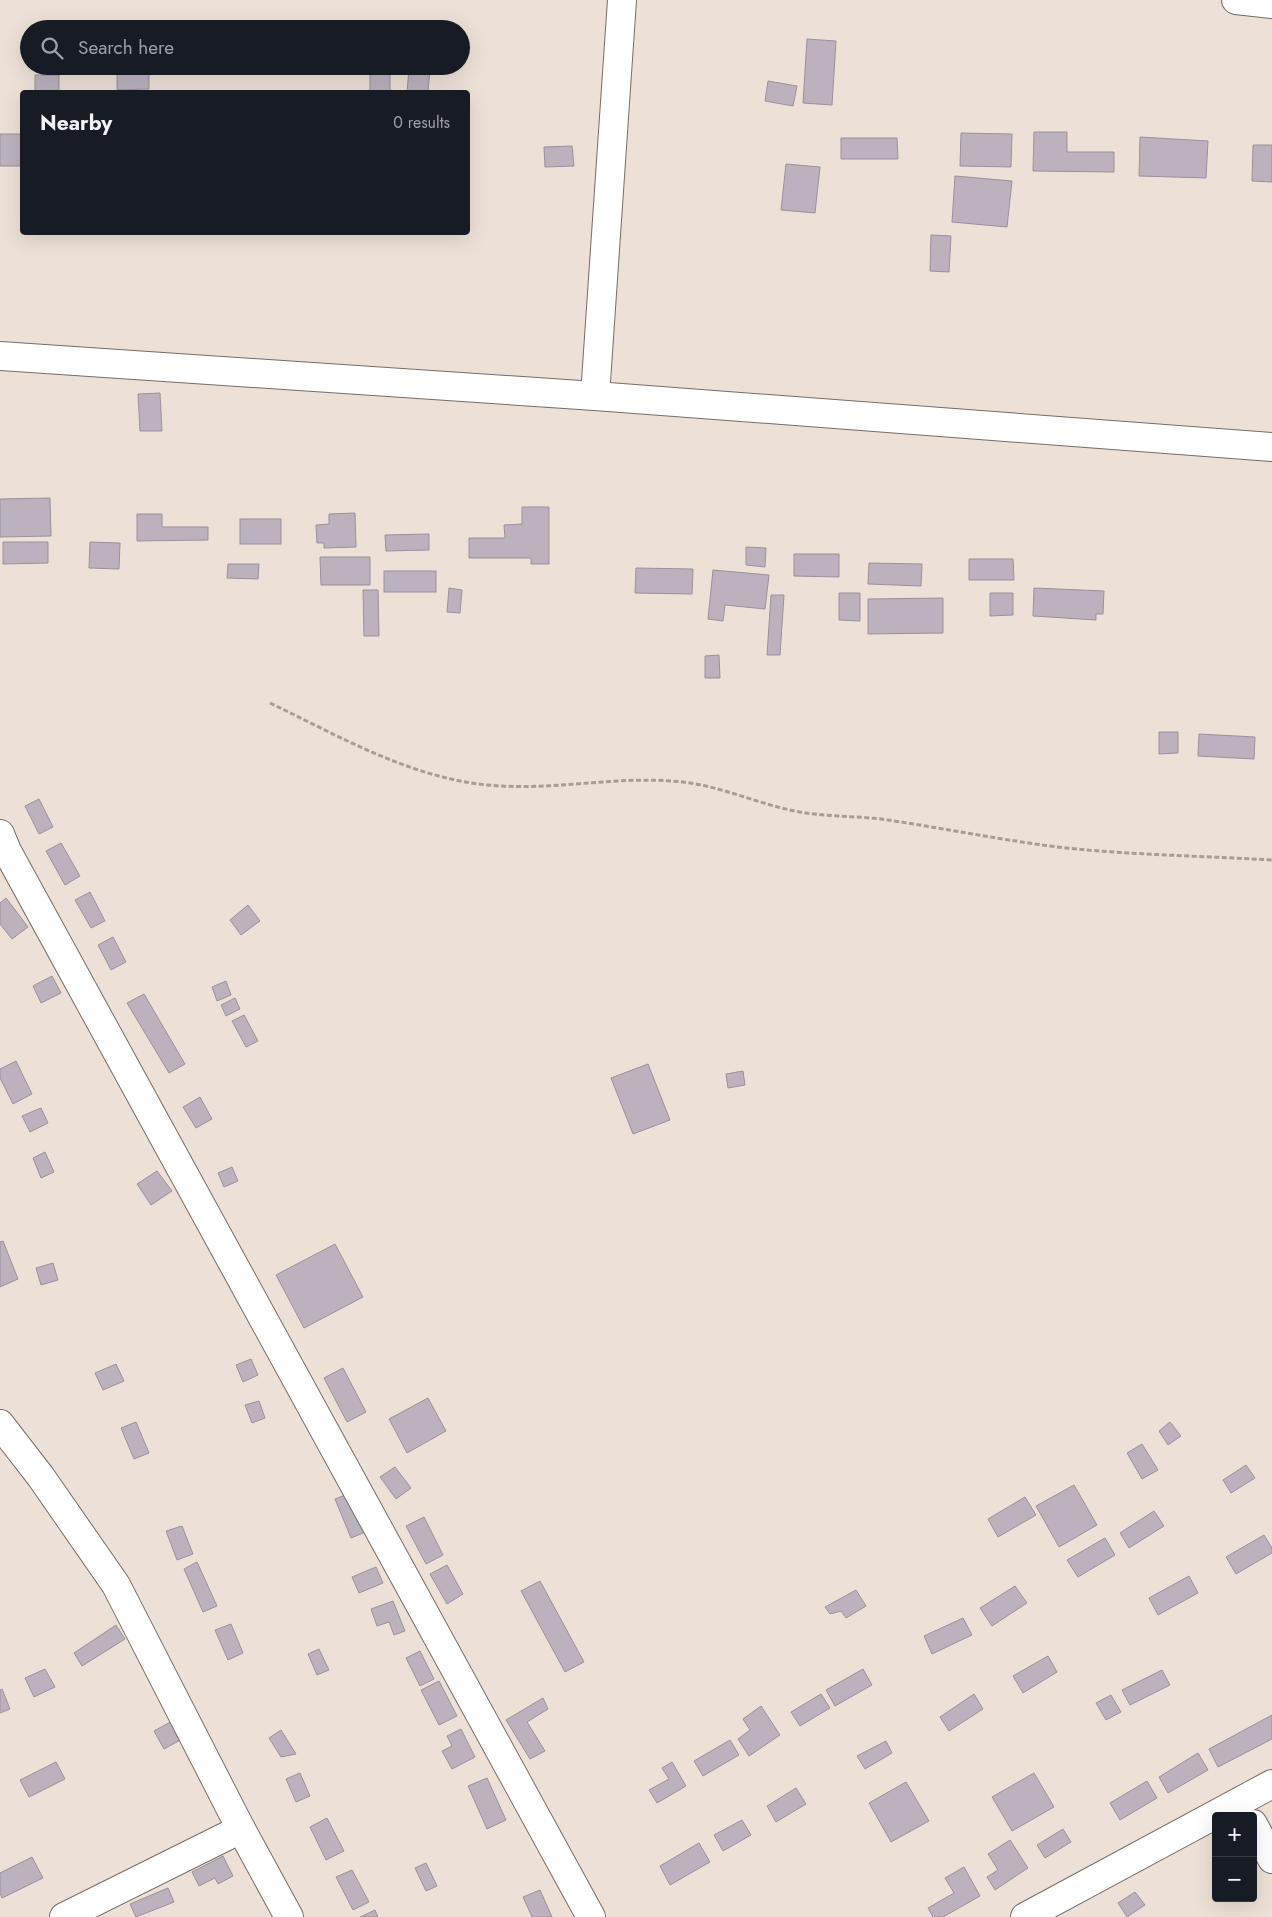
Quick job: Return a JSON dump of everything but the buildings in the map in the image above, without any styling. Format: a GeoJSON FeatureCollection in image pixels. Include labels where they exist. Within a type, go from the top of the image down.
{"type":"FeatureCollection","features":[{"type":"Feature","properties":{"kind":"street"},"geometry":{"type":"LineString","coordinates":[[595,396],[622,0]]}},
{"type":"Feature","properties":{"kind":"street"},"geometry":{"type":"LineString","coordinates":[[1236,0],[1272,4]]}},
{"type":"Feature","properties":{"kind":"street"},"geometry":{"type":"LineString","coordinates":[[0,356],[595,396],[1272,447]]}},
{"type":"Feature","properties":{"kind":"street"},"geometry":{"type":"LineString","coordinates":[[0,834],[591,1917]]}},
{"type":"Feature","properties":{"kind":"street"},"geometry":{"type":"LineString","coordinates":[[0,1424],[41,1477],[116,1585],[241,1829],[289,1917]]}},
{"type":"Feature","properties":{"kind":"street"},"geometry":{"type":"LineString","coordinates":[[1249,1812],[1272,1784]]}},
{"type":"Feature","properties":{"kind":"street"},"geometry":{"type":"LineString","coordinates":[[64,1917],[241,1829]]}},
{"type":"Feature","properties":{"kind":"street"},"geometry":{"type":"LineString","coordinates":[[1025,1917],[1212,1830]]}},
{"type":"Feature","properties":{"kind":"street"},"geometry":{"type":"LineString","coordinates":[[1257,1830],[1272,1858]]}},
{"type":"Feature","properties":{"kind":"path"},"geometry":{"type":"LineString","coordinates":[[270,703],[416,770],[455,780],[509,786],[672,782],[706,786],[805,813],[886,820],[1013,842],[1070,848],[1272,860]]}}]}
